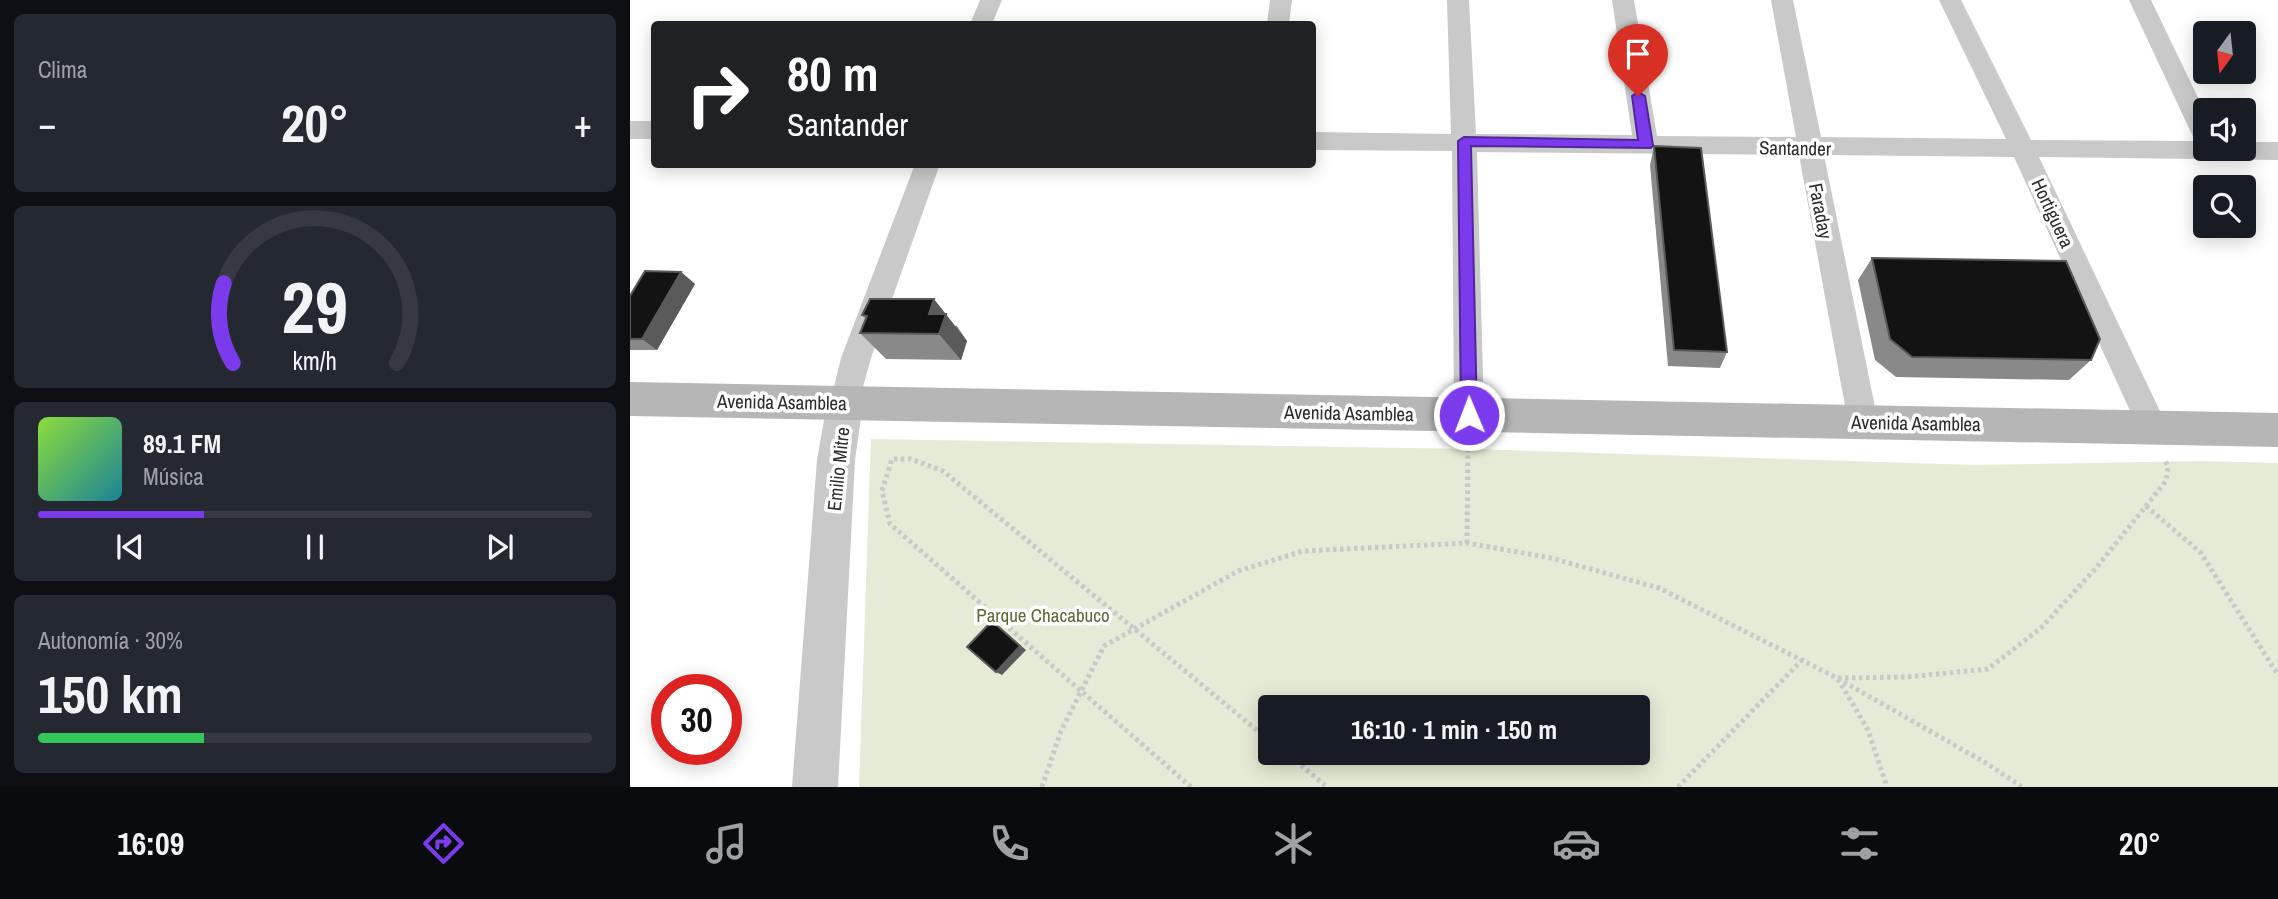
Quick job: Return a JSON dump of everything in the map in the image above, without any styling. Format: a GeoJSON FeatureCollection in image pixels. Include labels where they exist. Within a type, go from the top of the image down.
{"type":"FeatureCollection","features":[{"type":"Feature","properties":{"kind":"main road","name":"Avenida Asamblea"},"geometry":{"type":"LineString","coordinates":[[630,399],[2278,430]]}},
{"type":"Feature","properties":{"kind":"street"},"geometry":{"type":"LineString","coordinates":[[982,21],[991,0]]}},
{"type":"Feature","properties":{"kind":"street"},"geometry":{"type":"LineString","coordinates":[[1278,21],[1281,0]]}},
{"type":"Feature","properties":{"kind":"street"},"geometry":{"type":"LineString","coordinates":[[1458,0],[1464,141],[1469,415]]}},
{"type":"Feature","properties":{"kind":"street"},"geometry":{"type":"LineString","coordinates":[[1623,0],[1646,145]]}},
{"type":"Feature","properties":{"kind":"street","name":"Faraday"},"geometry":{"type":"LineString","coordinates":[[1782,0],[1863,422]]}},
{"type":"Feature","properties":{"kind":"street","name":"Hortiguera"},"geometry":{"type":"LineString","coordinates":[[1950,0],[2023,149],[2153,428]]}},
{"type":"Feature","properties":{"kind":"street"},"geometry":{"type":"LineString","coordinates":[[2140,0],[2193,111]]}},
{"type":"Feature","properties":{"kind":"street"},"geometry":{"type":"LineString","coordinates":[[630,130],[651,130]]}},
{"type":"Feature","properties":{"kind":"street","name":"Santander"},"geometry":{"type":"LineString","coordinates":[[1316,141],[1464,141],[1809,148],[2023,149],[2193,145]]}},
{"type":"Feature","properties":{"kind":"street","name":"Santander"},"geometry":{"type":"LineString","coordinates":[[2256,149],[2278,151]]}},
{"type":"Feature","properties":{"kind":"street","name":"Emilio Mitre"},"geometry":{"type":"LineString","coordinates":[[815,787],[836,460],[845,403],[856,358],[927,168]]}},
{"type":"Feature","properties":{"kind":"path"},"geometry":{"type":"LineString","coordinates":[[1467,543],[1469,415]]}},
{"type":"Feature","properties":{"kind":"path"},"geometry":{"type":"LineString","coordinates":[[1837,678],[1907,677],[1988,670],[2042,627],[2165,481],[2168,468],[2153,428]]}},
{"type":"Feature","properties":{"kind":"path"},"geometry":{"type":"LineString","coordinates":[[1191,787],[890,524],[880,500],[884,478],[892,458],[911,459],[943,471],[1258,731]]}},
{"type":"Feature","properties":{"kind":"path"},"geometry":{"type":"LineString","coordinates":[[2146,506],[2201,553],[2278,675]]}},
{"type":"Feature","properties":{"kind":"path"},"geometry":{"type":"LineString","coordinates":[[1042,787],[1062,731],[1104,646],[1238,571],[1303,551],[1467,543],[1551,558],[1659,588],[1837,678],[1986,763],[2022,787]]}},
{"type":"Feature","properties":{"kind":"path"},"geometry":{"type":"LineString","coordinates":[[1678,787],[1802,660]]}},
{"type":"Feature","properties":{"kind":"path"},"geometry":{"type":"LineString","coordinates":[[1837,678],[1868,730],[1887,787]]}},
{"type":"Feature","properties":{"kind":"path"},"geometry":{"type":"LineString","coordinates":[[1301,765],[1327,787]]}},
{"type":"Feature","properties":{"kind":"green space","name":"Parque Chacabuco"},"geometry":{"type":"Polygon","coordinates":[[[871,439],[1470,449],[1975,465],[2202,461],[2278,463],[2278,787],[859,787],[871,439]]]}},
{"type":"Feature","properties":{"kind":"building"},"geometry":{"type":"Polygon","coordinates":[[[1654,146],[1701,148],[1727,352],[1674,350],[1654,146]]]}},
{"type":"Feature","properties":{"kind":"building"},"geometry":{"type":"Polygon","coordinates":[[[1872,258],[2066,261],[2100,339],[2091,360],[1912,357],[1890,339],[1872,258]]]}},
{"type":"Feature","properties":{"kind":"building"},"geometry":{"type":"Polygon","coordinates":[[[645,271],[681,272],[642,339],[630,339],[630,296],[645,271]]]}},
{"type":"Feature","properties":{"kind":"building"},"geometry":{"type":"Polygon","coordinates":[[[870,299],[934,299],[929,314],[946,314],[939,334],[860,333],[867,316],[862,315],[870,299]]]}},
{"type":"Feature","properties":{"kind":"building"},"geometry":{"type":"Polygon","coordinates":[[[992,621],[1020,646],[996,672],[967,647],[992,621]]]}},
{"type":"Feature","properties":{"kind":"route"},"geometry":{"type":"LineString","coordinates":[[1469,415],[1464,141],[1646,145],[1638,96]]}}]}
